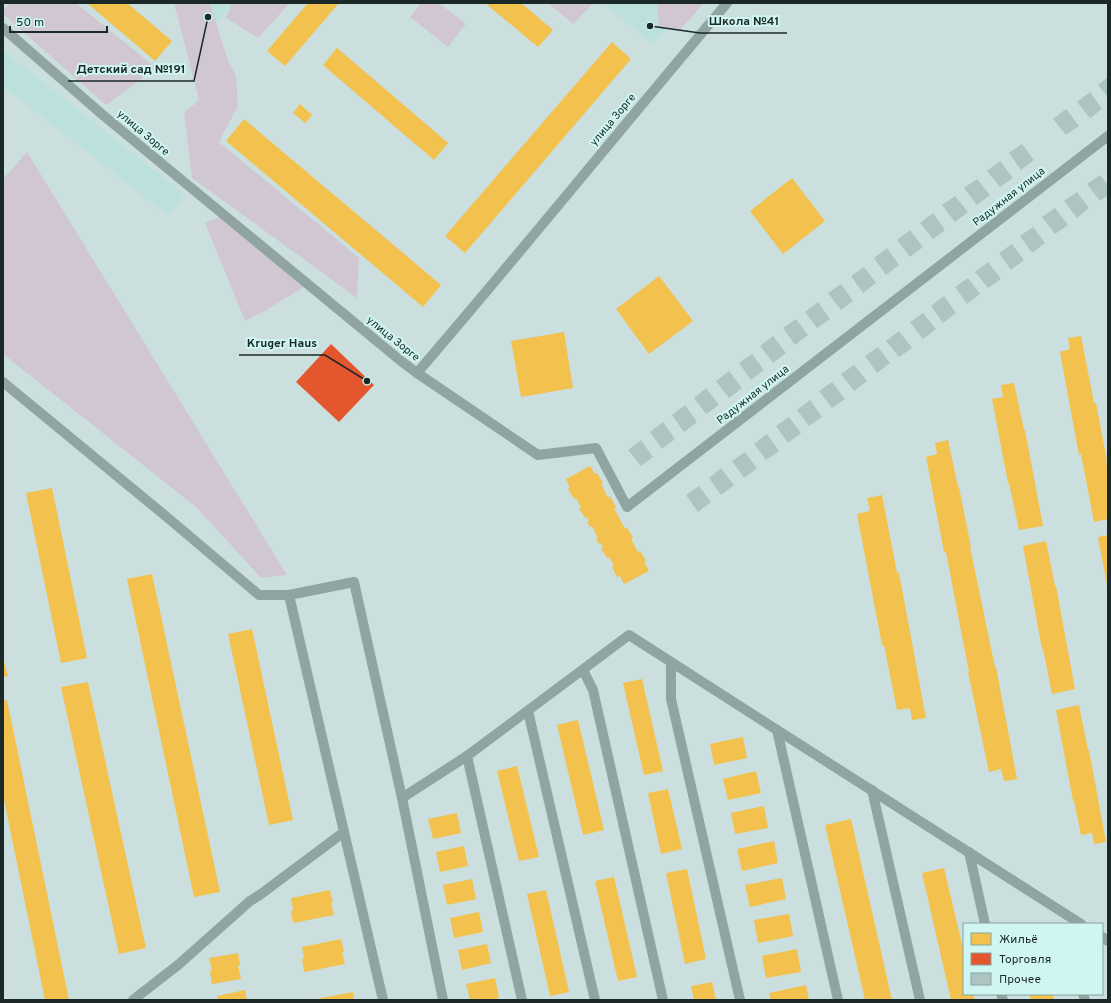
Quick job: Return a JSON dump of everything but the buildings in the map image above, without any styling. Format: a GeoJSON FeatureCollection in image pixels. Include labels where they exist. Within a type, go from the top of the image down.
{"type":"FeatureCollection","features":[{"type":"Feature","properties":{"kind":"street","name":"улица Зорге"},"geometry":{"type":"LineString","coordinates":[[3,28],[110,121],[416,373],[488,291],[727,3]]}},
{"type":"Feature","properties":{"kind":"street","name":"Радужная улица"},"geometry":{"type":"LineString","coordinates":[[416,373],[538,456],[596,448],[627,507],[1108,136]]}},
{"type":"Feature","properties":{"kind":"street"},"geometry":{"type":"LineString","coordinates":[[3,382],[259,595],[289,595],[354,582],[402,798],[443,1000]]}},
{"type":"Feature","properties":{"kind":"street"},"geometry":{"type":"LineString","coordinates":[[289,595],[383,1000]]}},
{"type":"Feature","properties":{"kind":"street"},"geometry":{"type":"LineString","coordinates":[[402,798],[467,756],[629,635],[1079,923]]}},
{"type":"Feature","properties":{"kind":"street"},"geometry":{"type":"LineString","coordinates":[[670,662],[671,699],[740,1000]]}},
{"type":"Feature","properties":{"kind":"street"},"geometry":{"type":"LineString","coordinates":[[583,670],[593,690],[663,1000]]}},
{"type":"Feature","properties":{"kind":"street"},"geometry":{"type":"LineString","coordinates":[[528,711],[595,1000]]}},
{"type":"Feature","properties":{"kind":"street"},"geometry":{"type":"LineString","coordinates":[[777,730],[838,1000]]}},
{"type":"Feature","properties":{"kind":"street"},"geometry":{"type":"LineString","coordinates":[[467,756],[522,1000]]}},
{"type":"Feature","properties":{"kind":"street"},"geometry":{"type":"LineString","coordinates":[[872,790],[920,1000]]}},
{"type":"Feature","properties":{"kind":"street"},"geometry":{"type":"LineString","coordinates":[[133,1000],[178,965],[250,901],[344,832]]}},
{"type":"Feature","properties":{"kind":"street"},"geometry":{"type":"LineString","coordinates":[[969,852],[985,923]]}},
{"type":"Feature","properties":{"kind":"street"},"geometry":{"type":"LineString","coordinates":[[1065,914],[1067,923]]}},
{"type":"Feature","properties":{"kind":"shaded area"},"geometry":{"type":"Polygon","coordinates":[[[11,3],[76,3],[156,68],[106,105],[3,14],[3,10],[11,3]]]}},
{"type":"Feature","properties":{"kind":"shaded area"},"geometry":{"type":"Polygon","coordinates":[[[174,3],[210,3],[228,61],[236,76],[238,106],[219,142],[359,258],[357,298],[192,178],[184,113],[199,100],[174,3]]]}},
{"type":"Feature","properties":{"kind":"shaded area"},"geometry":{"type":"Polygon","coordinates":[[[185,3],[232,3],[209,31],[185,3]]]}},
{"type":"Feature","properties":{"kind":"shaded area"},"geometry":{"type":"Polygon","coordinates":[[[232,3],[290,3],[258,38],[226,18],[232,3]]]}},
{"type":"Feature","properties":{"kind":"shaded area"},"geometry":{"type":"Polygon","coordinates":[[[421,3],[439,3],[466,24],[448,47],[410,17],[421,3]]]}},
{"type":"Feature","properties":{"kind":"shaded area"},"geometry":{"type":"Polygon","coordinates":[[[548,3],[593,3],[573,24],[548,3]]]}},
{"type":"Feature","properties":{"kind":"shaded area"},"geometry":{"type":"Polygon","coordinates":[[[603,3],[688,3],[653,44],[603,3]]]}},
{"type":"Feature","properties":{"kind":"shaded area"},"geometry":{"type":"Polygon","coordinates":[[[657,3],[704,3],[680,30],[659,27],[657,3]]]}},
{"type":"Feature","properties":{"kind":"shaded area"},"geometry":{"type":"Polygon","coordinates":[[[3,50],[185,195],[168,215],[3,86],[3,50]]]}},
{"type":"Feature","properties":{"kind":"shaded area"},"geometry":{"type":"Polygon","coordinates":[[[27,152],[287,575],[261,578],[196,507],[3,354],[3,179],[27,152]]]}},
{"type":"Feature","properties":{"kind":"shaded area"},"geometry":{"type":"Polygon","coordinates":[[[227,214],[304,287],[245,321],[205,223],[227,214]]]}},
{"type":"Feature","properties":{"kind":"place","name":"Детский сад №191"},"geometry":{"type":"Point","coordinates":[208,17]}},
{"type":"Feature","properties":{"kind":"place","name":"Школа №41"},"geometry":{"type":"Point","coordinates":[650,26]}},
{"type":"Feature","properties":{"kind":"place","name":"Kruger Haus"},"geometry":{"type":"Point","coordinates":[367,381]}}]}
